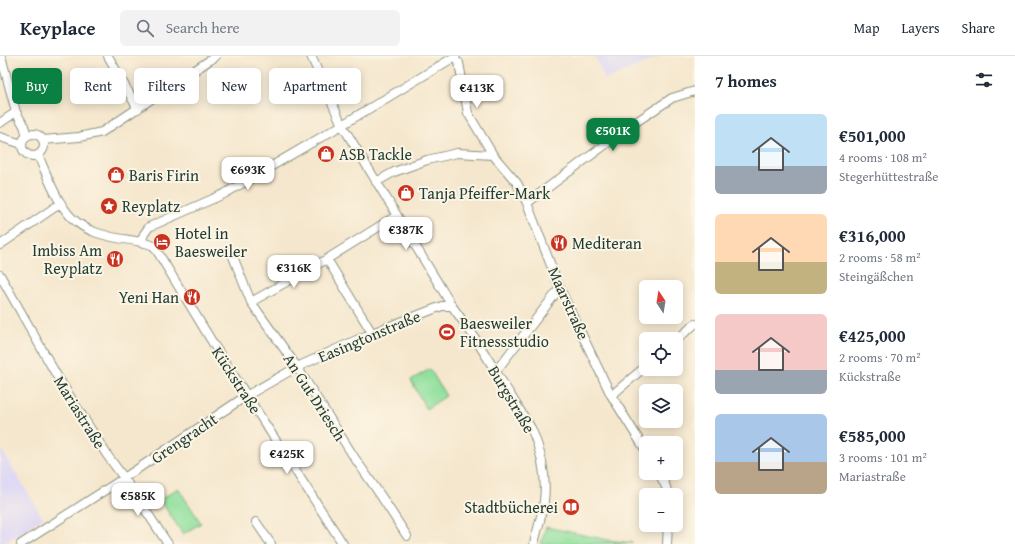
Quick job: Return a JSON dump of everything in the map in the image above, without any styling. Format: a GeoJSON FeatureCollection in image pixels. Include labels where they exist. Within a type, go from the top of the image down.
{"type":"FeatureCollection","features":[{"type":"Feature","properties":{"kind":"street"},"geometry":{"type":"LineString","coordinates":[[1,56],[16,112],[24,126],[27,136]]}},
{"type":"Feature","properties":{"kind":"street"},"geometry":{"type":"LineString","coordinates":[[108,56],[138,109]]}},
{"type":"Feature","properties":{"kind":"street"},"geometry":{"type":"LineString","coordinates":[[42,140],[79,137],[102,132],[216,56]]}},
{"type":"Feature","properties":{"kind":"street","name":"Burgstraße"},"geometry":{"type":"LineString","coordinates":[[312,56],[342,125],[452,306],[496,371],[531,428],[538,443],[545,484],[544,502],[534,544]]}},
{"type":"Feature","properties":{"kind":"street"},"geometry":{"type":"LineString","coordinates":[[38,155],[61,203],[76,223],[87,229],[112,237],[141,242],[149,227],[224,194],[457,60]]}},
{"type":"Feature","properties":{"kind":"street","name":"Maarstraße"},"geometry":{"type":"LineString","coordinates":[[457,60],[468,113],[493,156],[517,182],[528,203],[560,288],[612,396],[639,440]]}},
{"type":"Feature","properties":{"kind":"street"},"geometry":{"type":"LineString","coordinates":[[528,203],[633,124],[672,98],[695,91]]}},
{"type":"Feature","properties":{"kind":"street"},"geometry":{"type":"LineString","coordinates":[[0,123],[16,112]]}},
{"type":"Feature","properties":{"kind":"street"},"geometry":{"type":"LineString","coordinates":[[22,144],[27,136],[36,134],[42,140],[44,145],[43,149],[38,155]]}},
{"type":"Feature","properties":{"kind":"street"},"geometry":{"type":"LineString","coordinates":[[0,137],[22,144]]}},
{"type":"Feature","properties":{"kind":"street"},"geometry":{"type":"LineString","coordinates":[[22,144],[25,152],[29,155],[38,155]]}},
{"type":"Feature","properties":{"kind":"street"},"geometry":{"type":"LineString","coordinates":[[376,182],[394,172],[427,160],[457,153],[493,156]]}},
{"type":"Feature","properties":{"kind":"street"},"geometry":{"type":"LineString","coordinates":[[0,245],[61,203]]}},
{"type":"Feature","properties":{"kind":"street"},"geometry":{"type":"LineString","coordinates":[[251,302],[327,259],[396,216]]}},
{"type":"Feature","properties":{"kind":"street","name":"Kückstraße"},"geometry":{"type":"LineString","coordinates":[[141,242],[154,246],[246,396],[343,544]]}},
{"type":"Feature","properties":{"kind":"street","name":"An Gut Driesch"},"geometry":{"type":"LineString","coordinates":[[232,254],[251,302],[297,367],[354,457],[407,536]]}},
{"type":"Feature","properties":{"kind":"street"},"geometry":{"type":"LineString","coordinates":[[327,259],[372,333]]}},
{"type":"Feature","properties":{"kind":"street","name":"Mariastraße"},"geometry":{"type":"LineString","coordinates":[[0,275],[57,376],[107,455],[168,544]]}},
{"type":"Feature","properties":{"kind":"street"},"geometry":{"type":"LineString","coordinates":[[496,371],[560,288]]}},
{"type":"Feature","properties":{"kind":"street","name":"Easingtonstraße"},"geometry":{"type":"LineString","coordinates":[[246,396],[297,367],[372,333],[442,306],[452,306]]}},
{"type":"Feature","properties":{"kind":"street"},"geometry":{"type":"LineString","coordinates":[[683,334],[695,324]]}},
{"type":"Feature","properties":{"kind":"street"},"geometry":{"type":"LineString","coordinates":[[612,396],[639,372]]}},
{"type":"Feature","properties":{"kind":"street","name":"Grengracht"},"geometry":{"type":"LineString","coordinates":[[21,544],[124,478],[246,396]]}},
{"type":"Feature","properties":{"kind":"street"},"geometry":{"type":"LineString","coordinates":[[256,522],[271,544]]}},
{"type":"Feature","properties":{"kind":"street"},"geometry":{"type":"LineString","coordinates":[[667,544],[668,532]]}},
{"type":"Feature","properties":{"kind":"shaded area"},"geometry":{"type":"Polygon","coordinates":[[[595,56],[661,56],[605,80],[595,56]]]}},
{"type":"Feature","properties":{"kind":"shaded area"},"geometry":{"type":"Polygon","coordinates":[[[0,447],[43,518],[3,544],[0,544],[0,447]]]}},
{"type":"Feature","properties":{"kind":"green space"},"geometry":{"type":"Polygon","coordinates":[[[430,369],[446,396],[426,409],[411,380],[430,369]]]}},
{"type":"Feature","properties":{"kind":"green space"},"geometry":{"type":"Polygon","coordinates":[[[178,488],[201,523],[183,534],[160,500],[178,488]]]}},
{"type":"Feature","properties":{"kind":"green space"},"geometry":{"type":"Polygon","coordinates":[[[546,527],[608,540],[633,543],[541,544],[546,527]]]}},
{"type":"Feature","properties":{"kind":"place","name":"ASB Tackle"},"geometry":{"type":"Point","coordinates":[326,154]}},
{"type":"Feature","properties":{"kind":"place","name":"Baris Firin"},"geometry":{"type":"Point","coordinates":[116,175]}},
{"type":"Feature","properties":{"kind":"place","name":"Tanja Pfeiffer-Mark"},"geometry":{"type":"Point","coordinates":[406,193]}},
{"type":"Feature","properties":{"kind":"place","name":"Reyplatz"},"geometry":{"type":"Point","coordinates":[109,206]}},
{"type":"Feature","properties":{"kind":"place","name":"Hotel in Baesweiler"},"geometry":{"type":"Point","coordinates":[162,242]}},
{"type":"Feature","properties":{"kind":"place","name":"Mediteran"},"geometry":{"type":"Point","coordinates":[559,243]}},
{"type":"Feature","properties":{"kind":"place","name":"Imbiss Am Reyplatz"},"geometry":{"type":"Point","coordinates":[115,259]}},
{"type":"Feature","properties":{"kind":"place","name":"Yeni Han"},"geometry":{"type":"Point","coordinates":[192,297]}},
{"type":"Feature","properties":{"kind":"place","name":"Baesweiler Fitnessstudio"},"geometry":{"type":"Point","coordinates":[447,332]}},
{"type":"Feature","properties":{"kind":"place","name":"Stadtbücherei"},"geometry":{"type":"Point","coordinates":[571,507]}}]}
